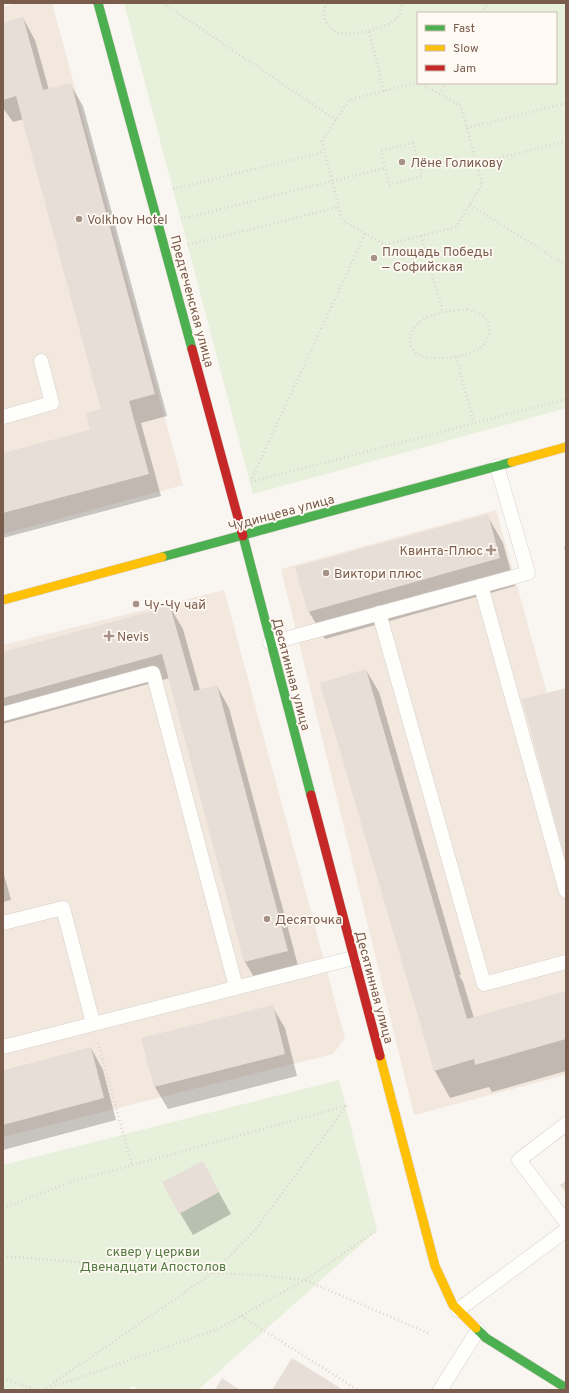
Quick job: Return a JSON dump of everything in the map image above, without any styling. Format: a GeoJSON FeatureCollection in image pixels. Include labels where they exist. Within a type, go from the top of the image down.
{"type":"FeatureCollection","features":[{"type":"Feature","properties":{"kind":"street","name":"Предтеченская улица"},"geometry":{"type":"LineString","coordinates":[[98,3],[243,536]]}},
{"type":"Feature","properties":{"kind":"street","name":"Чудинцева улица"},"geometry":{"type":"LineString","coordinates":[[3,600],[566,447]]}},
{"type":"Feature","properties":{"kind":"street","name":"Десятинная улица"},"geometry":{"type":"LineString","coordinates":[[243,536],[435,1266],[453,1305],[486,1338],[566,1388]]}},
{"type":"Feature","properties":{"kind":"lane"},"geometry":{"type":"LineString","coordinates":[[3,417],[52,403],[41,361]]}},
{"type":"Feature","properties":{"kind":"lane"},"geometry":{"type":"LineString","coordinates":[[270,643],[528,573],[497,466]]}},
{"type":"Feature","properties":{"kind":"lane"},"geometry":{"type":"LineString","coordinates":[[481,586],[566,891]]}},
{"type":"Feature","properties":{"kind":"lane"},"geometry":{"type":"LineString","coordinates":[[379,613],[484,984],[566,962]]}},
{"type":"Feature","properties":{"kind":"lane"},"geometry":{"type":"LineString","coordinates":[[3,714],[153,673],[236,987]]}},
{"type":"Feature","properties":{"kind":"lane"},"geometry":{"type":"LineString","coordinates":[[3,923],[63,908],[93,1023]]}},
{"type":"Feature","properties":{"kind":"lane"},"geometry":{"type":"LineString","coordinates":[[3,1047],[353,958]]}},
{"type":"Feature","properties":{"kind":"lane"},"geometry":{"type":"LineString","coordinates":[[566,1124],[519,1160],[566,1222]]}},
{"type":"Feature","properties":{"kind":"lane"},"geometry":{"type":"LineString","coordinates":[[458,1310],[566,1230]]}},
{"type":"Feature","properties":{"kind":"lane"},"geometry":{"type":"LineString","coordinates":[[440,1390],[478,1330]]}},
{"type":"Feature","properties":{"kind":"path"},"geometry":{"type":"LineString","coordinates":[[163,3],[336,120]]}},
{"type":"Feature","properties":{"kind":"path"},"geometry":{"type":"LineString","coordinates":[[327,3],[324,8],[323,18],[330,29],[341,34],[368,31],[395,21],[401,10],[402,3]]}},
{"type":"Feature","properties":{"kind":"path"},"geometry":{"type":"LineString","coordinates":[[483,12],[488,3]]}},
{"type":"Feature","properties":{"kind":"path"},"geometry":{"type":"LineString","coordinates":[[368,31],[384,90]]}},
{"type":"Feature","properties":{"kind":"path"},"geometry":{"type":"LineString","coordinates":[[417,82],[349,100],[322,141],[342,220],[385,245],[456,227],[482,184],[461,106],[422,84]]}},
{"type":"Feature","properties":{"kind":"path"},"geometry":{"type":"LineString","coordinates":[[440,94],[445,84]]}},
{"type":"Feature","properties":{"kind":"path"},"geometry":{"type":"LineString","coordinates":[[467,128],[566,103]]}},
{"type":"Feature","properties":{"kind":"path"},"geometry":{"type":"LineString","coordinates":[[476,164],[566,141]]}},
{"type":"Feature","properties":{"kind":"path"},"geometry":{"type":"LineString","coordinates":[[413,143],[422,176],[389,185],[385,168],[380,151],[413,143]]}},
{"type":"Feature","properties":{"kind":"path"},"geometry":{"type":"LineString","coordinates":[[151,195],[324,152]]}},
{"type":"Feature","properties":{"kind":"path"},"geometry":{"type":"LineString","coordinates":[[180,219],[385,168]]}},
{"type":"Feature","properties":{"kind":"path"},"geometry":{"type":"LineString","coordinates":[[470,205],[566,265]]}},
{"type":"Feature","properties":{"kind":"path"},"geometry":{"type":"LineString","coordinates":[[166,250],[338,207]]}},
{"type":"Feature","properties":{"kind":"path"},"geometry":{"type":"LineString","coordinates":[[365,234],[250,482],[566,398]]}},
{"type":"Feature","properties":{"kind":"path"},"geometry":{"type":"LineString","coordinates":[[421,236],[443,312]]}},
{"type":"Feature","properties":{"kind":"path"},"geometry":{"type":"LineString","coordinates":[[468,309],[483,315],[490,327],[489,338],[481,347],[456,358],[426,359],[417,355],[411,345],[412,334],[419,324],[443,312],[468,309]]}},
{"type":"Feature","properties":{"kind":"path"},"geometry":{"type":"LineString","coordinates":[[456,358],[474,423]]}},
{"type":"Feature","properties":{"kind":"path"},"geometry":{"type":"LineString","coordinates":[[93,1023],[132,1165]]}},
{"type":"Feature","properties":{"kind":"path"},"geometry":{"type":"LineString","coordinates":[[3,1208],[71,1182],[346,1106],[256,1229],[213,1273],[43,1390]]}},
{"type":"Feature","properties":{"kind":"path"},"geometry":{"type":"LineString","coordinates":[[43,1390],[218,1329],[305,1280],[377,1230]]}},
{"type":"Feature","properties":{"kind":"path"},"geometry":{"type":"LineString","coordinates":[[3,1256],[213,1273],[259,1275],[305,1280],[428,1333]]}},
{"type":"Feature","properties":{"kind":"path"},"geometry":{"type":"LineString","coordinates":[[241,1316],[358,1390]]}},
{"type":"Feature","properties":{"kind":"path"},"geometry":{"type":"LineString","coordinates":[[3,1379],[38,1390]]}},
{"type":"Feature","properties":{"kind":"shaded area"},"geometry":{"type":"Polygon","coordinates":[[[16,3],[52,3],[183,485],[3,534],[3,7],[16,3]]]}},
{"type":"Feature","properties":{"kind":"shaded area"},"geometry":{"type":"Polygon","coordinates":[[[496,510],[548,697],[566,693],[566,1075],[414,1115],[281,569],[496,510]]]}},
{"type":"Feature","properties":{"kind":"shaded area"},"geometry":{"type":"Polygon","coordinates":[[[224,590],[345,1038],[333,1054],[3,1137],[3,645],[224,590]]]}},
{"type":"Feature","properties":{"kind":"green space","name":"Площадь Победы — Софийская"},"geometry":{"type":"Polygon","coordinates":[[[124,3],[566,3],[566,408],[253,494],[124,3]]]}},
{"type":"Feature","properties":{"kind":"green space","name":"сквер у церкви Двенадцати Апостолов"},"geometry":{"type":"Polygon","coordinates":[[[339,1080],[377,1230],[198,1390],[140,1390],[133,1386],[128,1390],[3,1390],[3,1165],[339,1080]]]}},
{"type":"Feature","properties":{"kind":"building"},"geometry":{"type":"Polygon","coordinates":[[[23,17],[43,90],[71,83],[155,394],[129,401],[149,474],[3,513],[3,453],[90,430],[86,413],[101,409],[16,96],[3,100],[3,23],[23,17]]]}},
{"type":"Feature","properties":{"kind":"building"},"geometry":{"type":"Polygon","coordinates":[[[488,514],[500,558],[308,612],[295,567],[488,514]]]}},
{"type":"Feature","properties":{"kind":"building"},"geometry":{"type":"Polygon","coordinates":[[[170,606],[194,691],[217,685],[288,951],[244,962],[162,654],[3,698],[3,652],[170,606]]]}},
{"type":"Feature","properties":{"kind":"building"},"geometry":{"type":"Polygon","coordinates":[[[366,669],[467,1019],[566,991],[566,1039],[475,1065],[474,1059],[434,1071],[320,683],[366,669]]]}},
{"type":"Feature","properties":{"kind":"building"},"geometry":{"type":"Polygon","coordinates":[[[566,688],[566,862],[522,699],[566,688]]]}},
{"type":"Feature","properties":{"kind":"building"},"geometry":{"type":"Polygon","coordinates":[[[273,1005],[285,1054],[154,1087],[141,1038],[273,1005]]]}},
{"type":"Feature","properties":{"kind":"building"},"geometry":{"type":"Polygon","coordinates":[[[91,1047],[104,1098],[3,1125],[3,1071],[91,1047]]]}},
{"type":"Feature","properties":{"kind":"building"},"geometry":{"type":"Polygon","coordinates":[[[203,1161],[219,1192],[179,1214],[162,1182],[203,1161]]]}},
{"type":"Feature","properties":{"kind":"building"},"geometry":{"type":"Polygon","coordinates":[[[566,1181],[566,1193],[560,1185],[566,1181]]]}},
{"type":"Feature","properties":{"kind":"building"},"geometry":{"type":"Polygon","coordinates":[[[292,1358],[337,1386],[343,1390],[272,1390],[292,1358]]]}},
{"type":"Feature","properties":{"kind":"building"},"geometry":{"type":"Polygon","coordinates":[[[222,1378],[240,1390],[215,1390],[222,1378]]]}},
{"type":"Feature","properties":{"kind":"traffic: fast"},"geometry":{"type":"LineString","coordinates":[[98,3],[192,349]]}},
{"type":"Feature","properties":{"kind":"traffic: fast"},"geometry":{"type":"LineString","coordinates":[[162,557],[512,462]]}},
{"type":"Feature","properties":{"kind":"traffic: fast"},"geometry":{"type":"LineString","coordinates":[[243,536],[311,795]]}},
{"type":"Feature","properties":{"kind":"traffic: fast"},"geometry":{"type":"LineString","coordinates":[[476,1328],[486,1338],[566,1388]]}},
{"type":"Feature","properties":{"kind":"traffic: slow"},"geometry":{"type":"LineString","coordinates":[[512,462],[566,447]]}},
{"type":"Feature","properties":{"kind":"traffic: slow"},"geometry":{"type":"LineString","coordinates":[[3,600],[162,557]]}},
{"type":"Feature","properties":{"kind":"traffic: slow"},"geometry":{"type":"LineString","coordinates":[[380,1056],[435,1266],[453,1305],[476,1328]]}},
{"type":"Feature","properties":{"kind":"traffic: jam"},"geometry":{"type":"LineString","coordinates":[[192,349],[243,536]]}},
{"type":"Feature","properties":{"kind":"traffic: jam"},"geometry":{"type":"LineString","coordinates":[[311,795],[380,1056]]}},
{"type":"Feature","properties":{"kind":"place","name":"Лёне Голикову"},"geometry":{"type":"Point","coordinates":[402,162]}},
{"type":"Feature","properties":{"kind":"place","name":"Volkhov Hotel"},"geometry":{"type":"Point","coordinates":[79,219]}},
{"type":"Feature","properties":{"kind":"place","name":"Площадь Победы — Софийская"},"geometry":{"type":"Point","coordinates":[374,258]}},
{"type":"Feature","properties":{"kind":"place","name":"Квинта-Плюс"},"geometry":{"type":"Point","coordinates":[491,550]}},
{"type":"Feature","properties":{"kind":"place","name":"Виктори плюс"},"geometry":{"type":"Point","coordinates":[326,573]}},
{"type":"Feature","properties":{"kind":"place","name":"Чу-Чу чай"},"geometry":{"type":"Point","coordinates":[136,604]}},
{"type":"Feature","properties":{"kind":"place","name":"Nevis"},"geometry":{"type":"Point","coordinates":[109,636]}},
{"type":"Feature","properties":{"kind":"place","name":"Десяточка"},"geometry":{"type":"Point","coordinates":[267,919]}}]}
